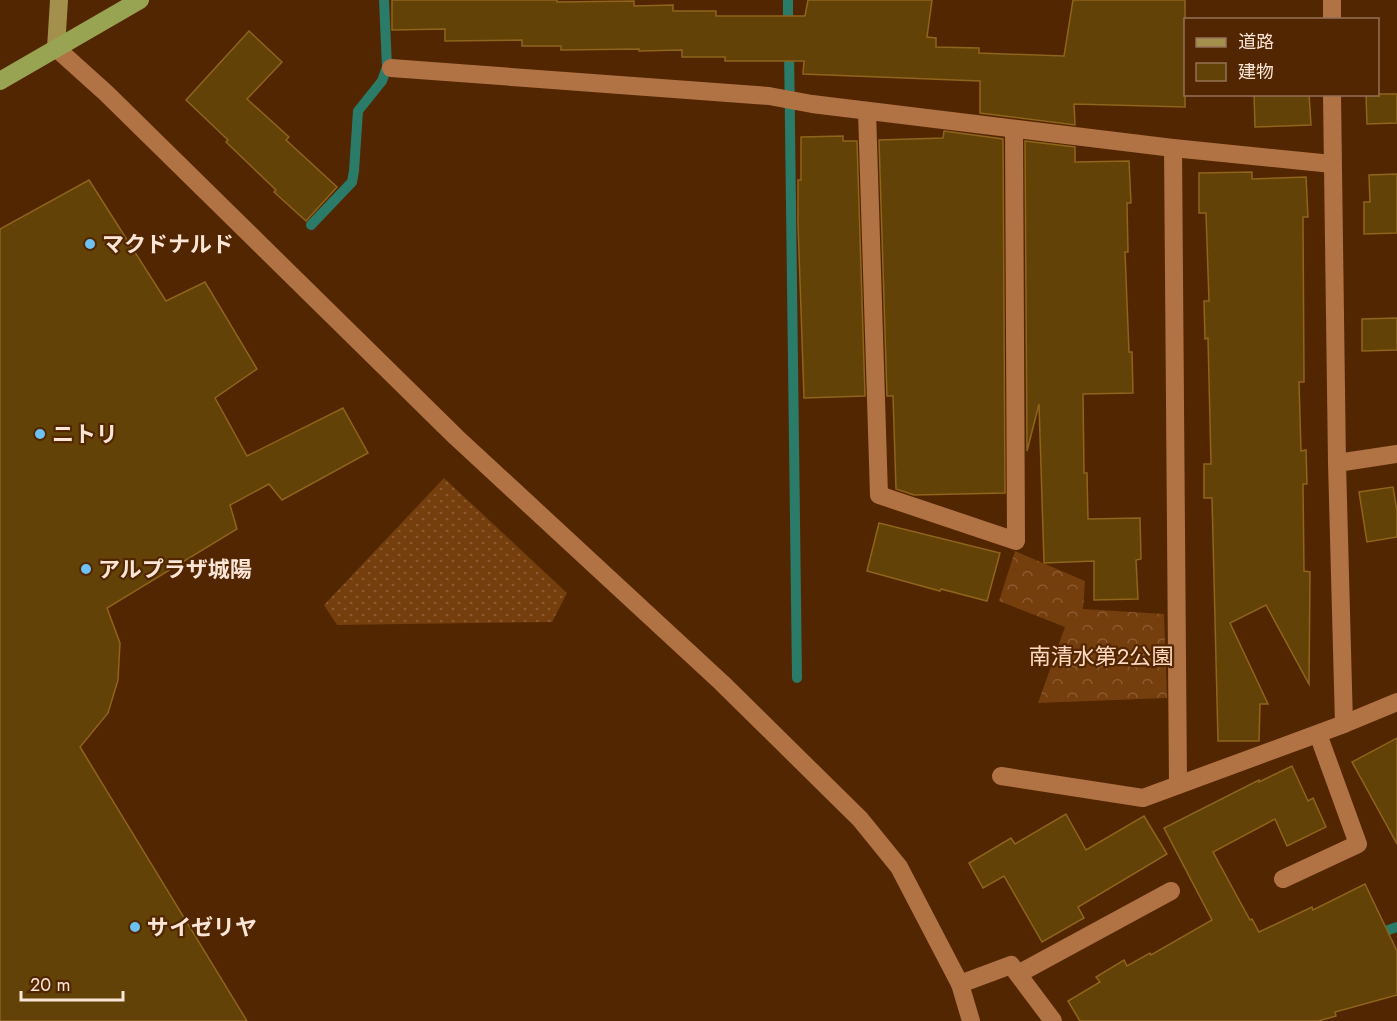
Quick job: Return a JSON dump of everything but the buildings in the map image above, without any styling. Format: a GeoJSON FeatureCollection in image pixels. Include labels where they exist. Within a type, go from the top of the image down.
{"type":"FeatureCollection","features":[{"type":"Feature","properties":{"kind":"highway"},"geometry":{"type":"LineString","coordinates":[[0,81],[140,0]]}},
{"type":"Feature","properties":{"kind":"main road"},"geometry":{"type":"LineString","coordinates":[[56,48],[59,0]]}},
{"type":"Feature","properties":{"kind":"street"},"geometry":{"type":"LineString","coordinates":[[1332,0],[1332,18]]}},
{"type":"Feature","properties":{"kind":"street"},"geometry":{"type":"LineString","coordinates":[[56,48],[114,101],[461,441],[722,683],[860,819],[898,867],[960,984],[971,1021]]}},
{"type":"Feature","properties":{"kind":"street"},"geometry":{"type":"LineString","coordinates":[[391,68],[769,96],[812,104],[1014,129],[1332,164]]}},
{"type":"Feature","properties":{"kind":"street"},"geometry":{"type":"LineString","coordinates":[[1332,96],[1337,463],[1344,724]]}},
{"type":"Feature","properties":{"kind":"street"},"geometry":{"type":"LineString","coordinates":[[867,111],[879,495],[1016,542],[1014,129]]}},
{"type":"Feature","properties":{"kind":"street"},"geometry":{"type":"LineString","coordinates":[[1173,148],[1178,785]]}},
{"type":"Feature","properties":{"kind":"street"},"geometry":{"type":"LineString","coordinates":[[1337,463],[1397,454]]}},
{"type":"Feature","properties":{"kind":"street"},"geometry":{"type":"LineString","coordinates":[[1001,776],[1143,798],[1318,734],[1397,702]]}},
{"type":"Feature","properties":{"kind":"street"},"geometry":{"type":"LineString","coordinates":[[1283,879],[1358,844],[1318,734]]}},
{"type":"Feature","properties":{"kind":"street"},"geometry":{"type":"LineString","coordinates":[[1018,974],[1171,891]]}},
{"type":"Feature","properties":{"kind":"street"},"geometry":{"type":"LineString","coordinates":[[960,984],[1011,965],[1053,1021]]}},
{"type":"Feature","properties":{"kind":"green space"},"geometry":{"type":"Polygon","coordinates":[[[444,478],[567,593],[552,622],[337,625],[324,605],[444,478]]]}},
{"type":"Feature","properties":{"kind":"green space","name":"南清水第2公園"},"geometry":{"type":"Polygon","coordinates":[[[1015,551],[1085,581],[1083,609],[1164,614],[1167,698],[1038,703],[1065,627],[999,601],[1015,551]]]}},
{"type":"Feature","properties":{"kind":"waterway"},"geometry":{"type":"LineString","coordinates":[[311,225],[352,182],[358,111],[382,81],[387,67],[384,0]]}},
{"type":"Feature","properties":{"kind":"waterway"},"geometry":{"type":"LineString","coordinates":[[788,0],[788,30]]}},
{"type":"Feature","properties":{"kind":"waterway"},"geometry":{"type":"LineString","coordinates":[[789,48],[797,678]]}},
{"type":"Feature","properties":{"kind":"waterway"},"geometry":{"type":"LineString","coordinates":[[1375,935],[1397,927]]}},
{"type":"Feature","properties":{"kind":"place","name":"マクドナルド"},"geometry":{"type":"Point","coordinates":[90,244]}},
{"type":"Feature","properties":{"kind":"place","name":"ニトリ"},"geometry":{"type":"Point","coordinates":[40,434]}},
{"type":"Feature","properties":{"kind":"place","name":"アルプラザ城陽"},"geometry":{"type":"Point","coordinates":[86,569]}},
{"type":"Feature","properties":{"kind":"place","name":"サイゼリヤ"},"geometry":{"type":"Point","coordinates":[135,927]}}]}
